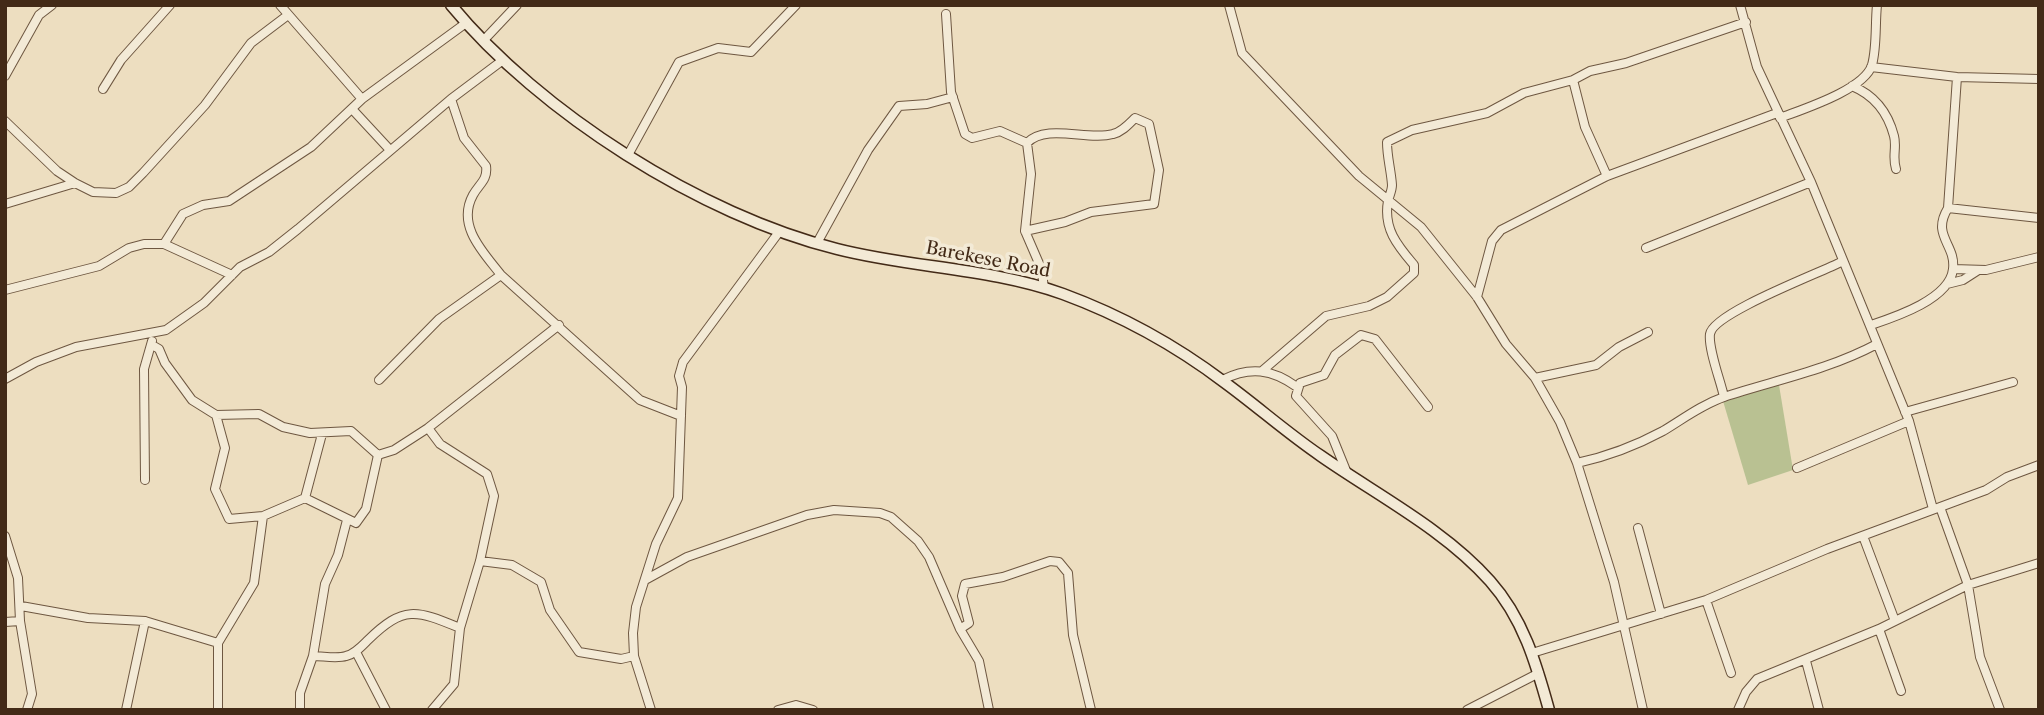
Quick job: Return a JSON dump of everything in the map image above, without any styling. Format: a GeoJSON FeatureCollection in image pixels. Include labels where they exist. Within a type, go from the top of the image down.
{"type":"FeatureCollection","features":[{"type":"Feature","properties":{"kind":"main road","name":"Barekese Road"},"geometry":{"type":"LineString","coordinates":[[451,5],[483,41],[536,91],[628,155],[779,232],[817,243],[1044,287],[1135,325],[1222,380],[1348,475],[1476,566],[1513,612],[1532,653],[1549,710]]}},
{"type":"Feature","properties":{"kind":"street"},"geometry":{"type":"LineString","coordinates":[[5,76],[39,15],[52,5]]}},
{"type":"Feature","properties":{"kind":"street"},"geometry":{"type":"LineString","coordinates":[[103,89],[121,60],[170,5]]}},
{"type":"Feature","properties":{"kind":"street"},"geometry":{"type":"LineString","coordinates":[[280,5],[362,99]]}},
{"type":"Feature","properties":{"kind":"street"},"geometry":{"type":"LineString","coordinates":[[483,41],[517,5]]}},
{"type":"Feature","properties":{"kind":"street"},"geometry":{"type":"LineString","coordinates":[[628,155],[679,62],[718,48],[751,52],[796,5]]}},
{"type":"Feature","properties":{"kind":"street"},"geometry":{"type":"LineString","coordinates":[[1229,5],[1242,53],[1359,176],[1420,227],[1477,298],[1506,344],[1535,378],[1560,422],[1577,463],[1614,582],[1643,710]]}},
{"type":"Feature","properties":{"kind":"street"},"geometry":{"type":"LineString","coordinates":[[1740,5],[1757,67],[1811,182],[1841,262],[1871,325],[1907,417],[1937,508],[1968,585],[1980,657],[2000,710]]}},
{"type":"Feature","properties":{"kind":"street"},"geometry":{"type":"LineString","coordinates":[[1477,298],[1496,235],[1567,194],[1607,176],[1779,116],[1852,86],[1871,66],[1877,5]]}},
{"type":"Feature","properties":{"kind":"street"},"geometry":{"type":"LineString","coordinates":[[946,14],[953,97],[968,137],[1000,131],[1027,143]]}},
{"type":"Feature","properties":{"kind":"street"},"geometry":{"type":"LineString","coordinates":[[5,121],[57,171],[75,183],[105,194],[128,187],[205,106],[251,43],[288,15]]}},
{"type":"Feature","properties":{"kind":"street"},"geometry":{"type":"LineString","coordinates":[[1262,371],[1326,316],[1369,306],[1387,297],[1414,273],[1414,265],[1394,241],[1389,228],[1388,200],[1392,184],[1386,163],[1387,142],[1419,128],[1487,113],[1524,93],[1573,80],[1590,71],[1626,62],[1746,22]]}},
{"type":"Feature","properties":{"kind":"street"},"geometry":{"type":"LineString","coordinates":[[164,244],[183,214],[203,205],[229,201],[311,147],[362,99],[466,23]]}},
{"type":"Feature","properties":{"kind":"street"},"geometry":{"type":"LineString","coordinates":[[5,379],[26,366],[76,347],[166,330],[204,303],[232,275],[269,252],[451,99],[503,60]]}},
{"type":"Feature","properties":{"kind":"street"},"geometry":{"type":"LineString","coordinates":[[1871,66],[1957,77],[2039,79]]}},
{"type":"Feature","properties":{"kind":"street"},"geometry":{"type":"LineString","coordinates":[[1871,325],[1900,316],[1939,293],[1947,284],[1953,269],[1941,228],[1948,208],[1957,77]]}},
{"type":"Feature","properties":{"kind":"street"},"geometry":{"type":"LineString","coordinates":[[1573,80],[1586,127],[1607,176]]}},
{"type":"Feature","properties":{"kind":"street"},"geometry":{"type":"LineString","coordinates":[[1852,86],[1875,99],[1885,116],[1895,139],[1892,154],[1896,169]]}},
{"type":"Feature","properties":{"kind":"street"},"geometry":{"type":"LineString","coordinates":[[817,243],[869,150],[899,107],[927,104],[953,97]]}},
{"type":"Feature","properties":{"kind":"street"},"geometry":{"type":"LineString","coordinates":[[451,99],[464,138],[486,166],[487,172],[473,194],[467,223],[471,234],[501,275],[640,400],[681,416]]}},
{"type":"Feature","properties":{"kind":"street"},"geometry":{"type":"LineString","coordinates":[[352,109],[390,150]]}},
{"type":"Feature","properties":{"kind":"street"},"geometry":{"type":"LineString","coordinates":[[1025,231],[1065,222],[1091,212],[1147,207],[1157,197],[1159,170],[1149,124],[1143,119],[1135,118],[1112,135],[1045,135],[1032,138],[1027,143]]}},
{"type":"Feature","properties":{"kind":"street"},"geometry":{"type":"LineString","coordinates":[[5,136],[13,130]]}},
{"type":"Feature","properties":{"kind":"street"},"geometry":{"type":"LineString","coordinates":[[1027,143],[1031,174],[1025,231],[1041,268],[1044,287]]}},
{"type":"Feature","properties":{"kind":"street"},"geometry":{"type":"LineString","coordinates":[[1646,248],[1811,182]]}},
{"type":"Feature","properties":{"kind":"street"},"geometry":{"type":"LineString","coordinates":[[5,204],[75,183]]}},
{"type":"Feature","properties":{"kind":"street"},"geometry":{"type":"LineString","coordinates":[[1948,208],[2039,218]]}},
{"type":"Feature","properties":{"kind":"street"},"geometry":{"type":"LineString","coordinates":[[651,710],[634,656],[636,607],[656,544],[678,498],[682,387],[679,376],[683,362],[779,232]]}},
{"type":"Feature","properties":{"kind":"street"},"geometry":{"type":"LineString","coordinates":[[5,290],[99,266],[129,248],[164,244],[232,275]]}},
{"type":"Feature","properties":{"kind":"street"},"geometry":{"type":"LineString","coordinates":[[1953,269],[1977,271],[2039,257]]}},
{"type":"Feature","properties":{"kind":"street"},"geometry":{"type":"LineString","coordinates":[[1724,397],[1710,337],[1714,327],[1758,300],[1841,262]]}},
{"type":"Feature","properties":{"kind":"street"},"geometry":{"type":"LineString","coordinates":[[1947,284],[1963,280],[1977,271]]}},
{"type":"Feature","properties":{"kind":"street"},"geometry":{"type":"LineString","coordinates":[[379,380],[439,320],[501,275]]}},
{"type":"Feature","properties":{"kind":"street"},"geometry":{"type":"LineString","coordinates":[[378,455],[394,450],[428,428],[559,325]]}},
{"type":"Feature","properties":{"kind":"street"},"geometry":{"type":"LineString","coordinates":[[1535,378],[1596,365],[1619,347],[1648,332]]}},
{"type":"Feature","properties":{"kind":"street"},"geometry":{"type":"LineString","coordinates":[[145,480],[144,369],[152,345],[152,334]]}},
{"type":"Feature","properties":{"kind":"street"},"geometry":{"type":"LineString","coordinates":[[1348,475],[1332,436],[1296,396],[1300,383],[1324,375],[1335,355],[1347,343],[1361,335],[1376,339],[1428,407]]}},
{"type":"Feature","properties":{"kind":"street"},"geometry":{"type":"LineString","coordinates":[[1577,463],[1598,458],[1661,432],[1691,412],[1724,397],[1807,374],[1877,344]]}},
{"type":"Feature","properties":{"kind":"street"},"geometry":{"type":"LineString","coordinates":[[152,345],[159,349],[165,363],[192,400],[216,415],[259,414],[284,427],[322,434],[351,431],[378,455]]}},
{"type":"Feature","properties":{"kind":"street"},"geometry":{"type":"LineString","coordinates":[[1222,380],[1237,373],[1262,371],[1278,375],[1297,387]]}},
{"type":"Feature","properties":{"kind":"street"},"geometry":{"type":"LineString","coordinates":[[1797,468],[1907,417],[2013,382]]}},
{"type":"Feature","properties":{"kind":"street"},"geometry":{"type":"LineString","coordinates":[[216,415],[225,448],[215,489],[223,512],[229,519],[263,516],[305,499],[356,523],[366,509],[378,455]]}},
{"type":"Feature","properties":{"kind":"street"},"geometry":{"type":"LineString","coordinates":[[428,428],[440,444],[486,474],[491,484],[493,505],[460,628],[454,684],[432,710]]}},
{"type":"Feature","properties":{"kind":"street"},"geometry":{"type":"LineString","coordinates":[[305,499],[322,434]]}},
{"type":"Feature","properties":{"kind":"street"},"geometry":{"type":"LineString","coordinates":[[1532,653],[1706,600],[2039,466]]}},
{"type":"Feature","properties":{"kind":"street"},"geometry":{"type":"LineString","coordinates":[[645,580],[687,556],[807,514],[834,510],[880,513],[891,517],[929,557],[960,629],[979,662],[989,710]]}},
{"type":"Feature","properties":{"kind":"street"},"geometry":{"type":"LineString","coordinates":[[218,710],[218,643],[254,583],[263,516]]}},
{"type":"Feature","properties":{"kind":"street"},"geometry":{"type":"LineString","coordinates":[[300,710],[300,693],[313,656],[325,584],[338,555],[347,520]]}},
{"type":"Feature","properties":{"kind":"street"},"geometry":{"type":"LineString","coordinates":[[1638,528],[1661,614]]}},
{"type":"Feature","properties":{"kind":"street"},"geometry":{"type":"LineString","coordinates":[[5,536],[18,578],[20,621],[32,694],[27,710]]}},
{"type":"Feature","properties":{"kind":"street"},"geometry":{"type":"LineString","coordinates":[[1863,536],[1895,621]]}},
{"type":"Feature","properties":{"kind":"street"},"geometry":{"type":"LineString","coordinates":[[480,561],[512,565],[541,582],[550,610],[579,652],[621,659],[634,656]]}},
{"type":"Feature","properties":{"kind":"street"},"geometry":{"type":"LineString","coordinates":[[960,629],[969,623],[962,596],[965,584],[1003,577],[1050,561],[1059,562],[1068,573],[1073,635],[1091,710]]}},
{"type":"Feature","properties":{"kind":"street"},"geometry":{"type":"LineString","coordinates":[[1738,710],[1757,679],[1879,629],[1968,585],[2039,563]]}},
{"type":"Feature","properties":{"kind":"street"},"geometry":{"type":"LineString","coordinates":[[1706,600],[1731,673]]}},
{"type":"Feature","properties":{"kind":"street"},"geometry":{"type":"LineString","coordinates":[[21,606],[88,618],[145,621],[218,643]]}},
{"type":"Feature","properties":{"kind":"street"},"geometry":{"type":"LineString","coordinates":[[313,656],[346,656],[356,652],[389,620],[405,614],[422,613],[460,628]]}},
{"type":"Feature","properties":{"kind":"street"},"geometry":{"type":"LineString","coordinates":[[5,622],[20,621]]}},
{"type":"Feature","properties":{"kind":"street"},"geometry":{"type":"LineString","coordinates":[[126,710],[145,621]]}},
{"type":"Feature","properties":{"kind":"street"},"geometry":{"type":"LineString","coordinates":[[1879,629],[1901,691]]}},
{"type":"Feature","properties":{"kind":"street"},"geometry":{"type":"LineString","coordinates":[[356,652],[386,710]]}},
{"type":"Feature","properties":{"kind":"street"},"geometry":{"type":"LineString","coordinates":[[1806,661],[1819,710]]}},
{"type":"Feature","properties":{"kind":"street"},"geometry":{"type":"LineString","coordinates":[[1467,710],[1539,673]]}},
{"type":"Feature","properties":{"kind":"street"},"geometry":{"type":"LineString","coordinates":[[778,710],[796,705],[813,710]]}},
{"type":"Feature","properties":{"kind":"green space"},"geometry":{"type":"Polygon","coordinates":[[[1779,385],[1793,470],[1748,485],[1723,401],[1779,385]]]}}]}
